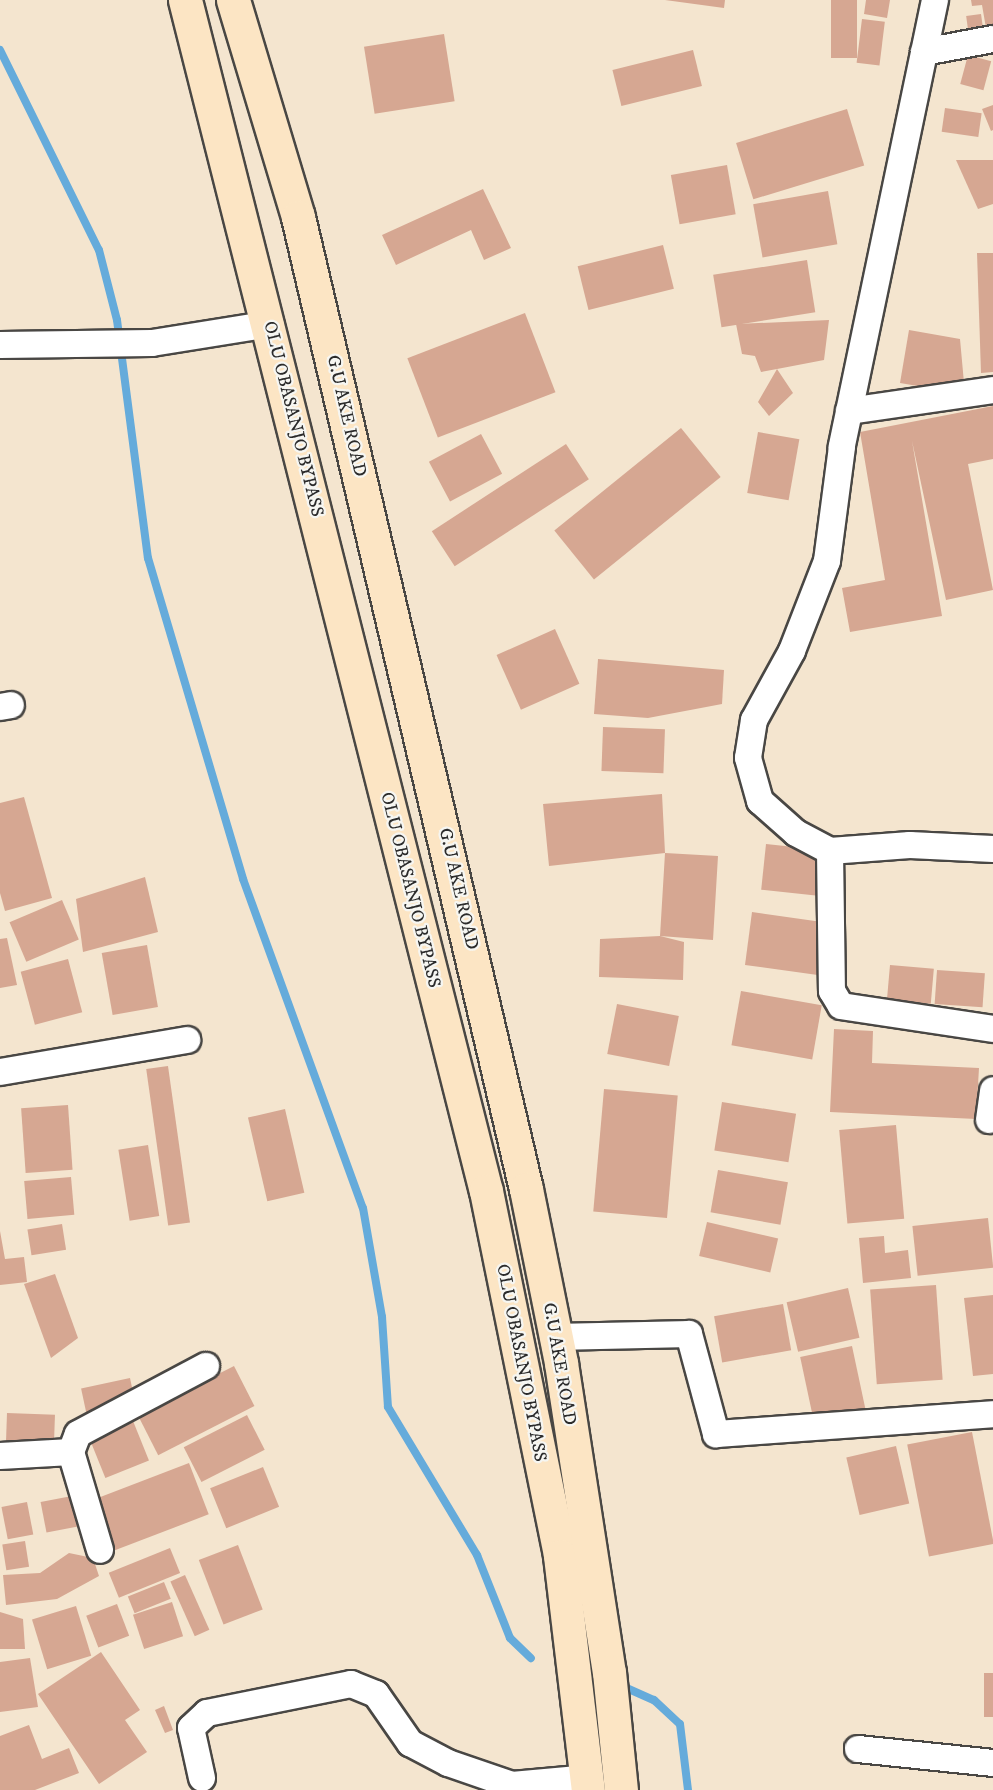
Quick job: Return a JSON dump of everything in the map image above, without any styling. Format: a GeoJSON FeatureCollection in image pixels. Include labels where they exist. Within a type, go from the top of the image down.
{"type":"FeatureCollection","features":[{"type":"Feature","properties":{"kind":"main road","name":"OLU OBASANJO BYPASS"},"geometry":{"type":"LineString","coordinates":[[185,0],[270,324],[486,1191],[560,1557],[587,1784]]}},
{"type":"Feature","properties":{"kind":"main road","name":"G.U AKE ROAD"},"geometry":{"type":"LineString","coordinates":[[233,0],[298,217],[345,410],[556,1337],[609,1672],[621,1790]]}},
{"type":"Feature","properties":{"kind":"street"},"geometry":{"type":"LineString","coordinates":[[935,0],[849,411],[827,561],[792,651],[754,720],[748,758],[760,801],[796,833],[830,851],[910,845],[993,849]]}},
{"type":"Feature","properties":{"kind":"street"},"geometry":{"type":"LineString","coordinates":[[924,52],[993,39]]}},
{"type":"Feature","properties":{"kind":"street"},"geometry":{"type":"LineString","coordinates":[[0,345],[152,343],[270,324]]}},
{"type":"Feature","properties":{"kind":"street"},"geometry":{"type":"LineString","coordinates":[[849,411],[993,390]]}},
{"type":"Feature","properties":{"kind":"street"},"geometry":{"type":"LineString","coordinates":[[830,851],[832,991],[841,1006],[993,1029]]}},
{"type":"Feature","properties":{"kind":"street"},"geometry":{"type":"LineString","coordinates":[[0,1072],[187,1040]]}},
{"type":"Feature","properties":{"kind":"street"},"geometry":{"type":"LineString","coordinates":[[989,1120],[993,1090]]}},
{"type":"Feature","properties":{"kind":"street"},"geometry":{"type":"LineString","coordinates":[[556,1337],[689,1334],[716,1434],[993,1414]]}},
{"type":"Feature","properties":{"kind":"street"},"geometry":{"type":"LineString","coordinates":[[100,1550],[71,1452],[78,1434],[206,1366]]}},
{"type":"Feature","properties":{"kind":"street"},"geometry":{"type":"LineString","coordinates":[[0,1456],[71,1452]]}},
{"type":"Feature","properties":{"kind":"street"},"geometry":{"type":"LineString","coordinates":[[202,1778],[191,1728],[207,1713],[351,1684],[376,1694],[410,1743],[448,1763],[512,1785],[587,1784]]}},
{"type":"Feature","properties":{"kind":"street"},"geometry":{"type":"LineString","coordinates":[[858,1749],[993,1763]]}},
{"type":"Feature","properties":{"kind":"building"},"geometry":{"type":"Polygon","coordinates":[[[665,0],[725,0],[724,8],[665,0]]]}},
{"type":"Feature","properties":{"kind":"building"},"geometry":{"type":"Polygon","coordinates":[[[831,0],[857,0],[857,58],[831,58],[831,0]]]}},
{"type":"Feature","properties":{"kind":"building"},"geometry":{"type":"Polygon","coordinates":[[[866,0],[890,0],[887,18],[864,14],[866,0]]]}},
{"type":"Feature","properties":{"kind":"building"},"geometry":{"type":"Polygon","coordinates":[[[971,0],[993,0],[993,27],[986,28],[982,5],[972,6],[971,0]]]}},
{"type":"Feature","properties":{"kind":"building"},"geometry":{"type":"Polygon","coordinates":[[[981,14],[983,28],[968,30],[966,16],[981,14]]]}},
{"type":"Feature","properties":{"kind":"building"},"geometry":{"type":"Polygon","coordinates":[[[862,19],[885,22],[879,65],[857,63],[862,19]]]}},
{"type":"Feature","properties":{"kind":"building"},"geometry":{"type":"Polygon","coordinates":[[[444,34],[455,101],[375,114],[364,47],[444,34]]]}},
{"type":"Feature","properties":{"kind":"building"},"geometry":{"type":"Polygon","coordinates":[[[693,50],[702,86],[621,106],[612,70],[693,50]]]}},
{"type":"Feature","properties":{"kind":"building"},"geometry":{"type":"Polygon","coordinates":[[[968,55],[991,61],[983,90],[960,84],[968,55]]]}},
{"type":"Feature","properties":{"kind":"building"},"geometry":{"type":"Polygon","coordinates":[[[993,105],[993,130],[991,131],[982,109],[993,105]]]}},
{"type":"Feature","properties":{"kind":"building"},"geometry":{"type":"Polygon","coordinates":[[[945,108],[982,113],[978,137],[942,132],[945,108]]]}},
{"type":"Feature","properties":{"kind":"building"},"geometry":{"type":"Polygon","coordinates":[[[847,109],[864,165],[753,199],[736,143],[847,109]]]}},
{"type":"Feature","properties":{"kind":"building"},"geometry":{"type":"Polygon","coordinates":[[[956,160],[993,160],[993,204],[978,209],[956,160]]]}},
{"type":"Feature","properties":{"kind":"building"},"geometry":{"type":"Polygon","coordinates":[[[727,165],[736,214],[680,224],[671,175],[727,165]]]}},
{"type":"Feature","properties":{"kind":"building"},"geometry":{"type":"Polygon","coordinates":[[[483,189],[511,248],[484,260],[471,230],[396,265],[382,235],[483,189]]]}},
{"type":"Feature","properties":{"kind":"building"},"geometry":{"type":"Polygon","coordinates":[[[828,191],[837,244],[763,257],[753,204],[828,191]]]}},
{"type":"Feature","properties":{"kind":"building"},"geometry":{"type":"Polygon","coordinates":[[[663,245],[674,289],[589,310],[578,266],[663,245]]]}},
{"type":"Feature","properties":{"kind":"building"},"geometry":{"type":"Polygon","coordinates":[[[977,253],[993,253],[993,372],[981,373],[977,253]]]}},
{"type":"Feature","properties":{"kind":"building"},"geometry":{"type":"Polygon","coordinates":[[[807,260],[815,312],[721,327],[713,275],[807,260]]]}},
{"type":"Feature","properties":{"kind":"building"},"geometry":{"type":"Polygon","coordinates":[[[525,313],[555,392],[438,438],[407,358],[525,313]]]}},
{"type":"Feature","properties":{"kind":"building"},"geometry":{"type":"Polygon","coordinates":[[[829,320],[824,360],[761,372],[755,356],[742,354],[736,324],[829,320]]]}},
{"type":"Feature","properties":{"kind":"building"},"geometry":{"type":"Polygon","coordinates":[[[909,330],[960,339],[965,394],[900,383],[909,330]]]}},
{"type":"Feature","properties":{"kind":"building"},"geometry":{"type":"Polygon","coordinates":[[[777,369],[793,393],[769,416],[758,402],[777,369]]]}},
{"type":"Feature","properties":{"kind":"building"},"geometry":{"type":"Polygon","coordinates":[[[993,406],[993,459],[968,464],[993,590],[946,600],[912,441],[942,616],[850,632],[842,588],[885,580],[860,432],[993,406]]]}},
{"type":"Feature","properties":{"kind":"building"},"geometry":{"type":"Polygon","coordinates":[[[681,428],[721,477],[594,580],[554,531],[681,428]]]}},
{"type":"Feature","properties":{"kind":"building"},"geometry":{"type":"Polygon","coordinates":[[[758,432],[799,439],[789,500],[747,493],[758,432]]]}},
{"type":"Feature","properties":{"kind":"building"},"geometry":{"type":"Polygon","coordinates":[[[481,434],[502,474],[450,501],[429,462],[481,434]]]}},
{"type":"Feature","properties":{"kind":"building"},"geometry":{"type":"Polygon","coordinates":[[[566,444],[589,479],[455,566],[432,531],[566,444]]]}},
{"type":"Feature","properties":{"kind":"building"},"geometry":{"type":"Polygon","coordinates":[[[555,629],[579,684],[521,710],[497,655],[555,629]]]}},
{"type":"Feature","properties":{"kind":"building"},"geometry":{"type":"Polygon","coordinates":[[[598,659],[724,670],[722,704],[648,718],[594,714],[598,659]]]}},
{"type":"Feature","properties":{"kind":"building"},"geometry":{"type":"Polygon","coordinates":[[[603,727],[665,729],[663,773],[601,771],[603,727]]]}},
{"type":"Feature","properties":{"kind":"building"},"geometry":{"type":"Polygon","coordinates":[[[662,794],[665,853],[549,866],[543,804],[662,794]]]}},
{"type":"Feature","properties":{"kind":"building"},"geometry":{"type":"Polygon","coordinates":[[[24,797],[52,898],[5,911],[0,893],[0,803],[24,797]]]}},
{"type":"Feature","properties":{"kind":"building"},"geometry":{"type":"Polygon","coordinates":[[[766,844],[830,851],[825,896],[761,890],[766,844]]]}},
{"type":"Feature","properties":{"kind":"building"},"geometry":{"type":"Polygon","coordinates":[[[665,853],[718,856],[713,940],[660,936],[665,853]]]}},
{"type":"Feature","properties":{"kind":"building"},"geometry":{"type":"Polygon","coordinates":[[[145,877],[158,932],[83,952],[76,899],[145,877]]]}},
{"type":"Feature","properties":{"kind":"building"},"geometry":{"type":"Polygon","coordinates":[[[62,900],[79,940],[26,962],[10,922],[62,900]]]}},
{"type":"Feature","properties":{"kind":"building"},"geometry":{"type":"Polygon","coordinates":[[[752,912],[822,922],[832,977],[745,965],[752,912]]]}},
{"type":"Feature","properties":{"kind":"building"},"geometry":{"type":"Polygon","coordinates":[[[660,936],[684,942],[683,980],[599,977],[600,939],[660,936]]]}},
{"type":"Feature","properties":{"kind":"building"},"geometry":{"type":"Polygon","coordinates":[[[7,938],[17,985],[0,988],[0,939],[7,938]]]}},
{"type":"Feature","properties":{"kind":"building"},"geometry":{"type":"Polygon","coordinates":[[[147,945],[158,1007],[113,1015],[102,953],[147,945]]]}},
{"type":"Feature","properties":{"kind":"building"},"geometry":{"type":"Polygon","coordinates":[[[68,959],[82,1012],[35,1025],[21,972],[68,959]]]}},
{"type":"Feature","properties":{"kind":"building"},"geometry":{"type":"Polygon","coordinates":[[[890,965],[934,969],[931,1004],[887,1000],[890,965]]]}},
{"type":"Feature","properties":{"kind":"building"},"geometry":{"type":"Polygon","coordinates":[[[937,970],[985,973],[983,1007],[935,1004],[937,970]]]}},
{"type":"Feature","properties":{"kind":"building"},"geometry":{"type":"Polygon","coordinates":[[[741,991],[822,1005],[812,1059],[731,1045],[741,991]]]}},
{"type":"Feature","properties":{"kind":"building"},"geometry":{"type":"Polygon","coordinates":[[[617,1004],[679,1016],[669,1066],[607,1054],[617,1004]]]}},
{"type":"Feature","properties":{"kind":"building"},"geometry":{"type":"Polygon","coordinates":[[[834,1029],[873,1031],[872,1063],[979,1068],[976,1119],[830,1112],[834,1029]]]}},
{"type":"Feature","properties":{"kind":"building"},"geometry":{"type":"Polygon","coordinates":[[[168,1066],[190,1222],[168,1226],[146,1069],[168,1066]]]}},
{"type":"Feature","properties":{"kind":"building"},"geometry":{"type":"Polygon","coordinates":[[[604,1089],[678,1095],[667,1218],[593,1212],[604,1089]]]}},
{"type":"Feature","properties":{"kind":"building"},"geometry":{"type":"Polygon","coordinates":[[[722,1102],[796,1114],[788,1162],[714,1150],[722,1102]]]}},
{"type":"Feature","properties":{"kind":"building"},"geometry":{"type":"Polygon","coordinates":[[[68,1105],[73,1170],[26,1173],[21,1108],[68,1105]]]}},
{"type":"Feature","properties":{"kind":"building"},"geometry":{"type":"Polygon","coordinates":[[[285,1109],[304,1193],[267,1201],[248,1118],[285,1109]]]}},
{"type":"Feature","properties":{"kind":"building"},"geometry":{"type":"Polygon","coordinates":[[[896,1125],[904,1219],[847,1224],[839,1130],[896,1125]]]}},
{"type":"Feature","properties":{"kind":"building"},"geometry":{"type":"Polygon","coordinates":[[[148,1145],[159,1216],[130,1221],[118,1150],[148,1145]]]}},
{"type":"Feature","properties":{"kind":"building"},"geometry":{"type":"Polygon","coordinates":[[[718,1170],[788,1182],[780,1225],[711,1212],[718,1170]]]}},
{"type":"Feature","properties":{"kind":"building"},"geometry":{"type":"Polygon","coordinates":[[[71,1177],[74,1215],[27,1219],[24,1181],[71,1177]]]}},
{"type":"Feature","properties":{"kind":"building"},"geometry":{"type":"Polygon","coordinates":[[[988,1218],[993,1268],[918,1276],[912,1226],[988,1218]]]}},
{"type":"Feature","properties":{"kind":"building"},"geometry":{"type":"Polygon","coordinates":[[[707,1222],[778,1238],[770,1273],[699,1256],[707,1222]]]}},
{"type":"Feature","properties":{"kind":"building"},"geometry":{"type":"Polygon","coordinates":[[[62,1224],[66,1250],[31,1255],[27,1229],[62,1224]]]}},
{"type":"Feature","properties":{"kind":"building"},"geometry":{"type":"Polygon","coordinates":[[[0,1231],[5,1259],[24,1257],[27,1282],[0,1285],[0,1231]]]}},
{"type":"Feature","properties":{"kind":"building"},"geometry":{"type":"Polygon","coordinates":[[[884,1236],[885,1253],[908,1250],[911,1278],[863,1283],[859,1238],[884,1236]]]}},
{"type":"Feature","properties":{"kind":"building"},"geometry":{"type":"Polygon","coordinates":[[[55,1274],[78,1338],[51,1358],[24,1284],[55,1274]]]}},
{"type":"Feature","properties":{"kind":"building"},"geometry":{"type":"Polygon","coordinates":[[[936,1285],[943,1380],[877,1384],[870,1290],[936,1285]]]}},
{"type":"Feature","properties":{"kind":"building"},"geometry":{"type":"Polygon","coordinates":[[[848,1288],[859,1338],[798,1352],[787,1302],[848,1288]]]}},
{"type":"Feature","properties":{"kind":"building"},"geometry":{"type":"Polygon","coordinates":[[[993,1295],[993,1374],[973,1376],[964,1298],[993,1295]]]}},
{"type":"Feature","properties":{"kind":"building"},"geometry":{"type":"Polygon","coordinates":[[[783,1304],[791,1350],[722,1362],[714,1316],[783,1304]]]}},
{"type":"Feature","properties":{"kind":"building"},"geometry":{"type":"Polygon","coordinates":[[[852,1346],[865,1409],[813,1420],[800,1357],[852,1346]]]}},
{"type":"Feature","properties":{"kind":"building"},"geometry":{"type":"Polygon","coordinates":[[[234,1366],[254,1406],[158,1455],[138,1415],[234,1366]]]}},
{"type":"Feature","properties":{"kind":"building"},"geometry":{"type":"Polygon","coordinates":[[[130,1378],[135,1402],[86,1413],[81,1388],[130,1378]]]}},
{"type":"Feature","properties":{"kind":"building"},"geometry":{"type":"Polygon","coordinates":[[[7,1413],[55,1415],[54,1448],[6,1446],[7,1413]]]}},
{"type":"Feature","properties":{"kind":"building"},"geometry":{"type":"Polygon","coordinates":[[[247,1415],[265,1450],[201,1482],[184,1447],[247,1415]]]}},
{"type":"Feature","properties":{"kind":"building"},"geometry":{"type":"Polygon","coordinates":[[[131,1416],[149,1461],[105,1478],[87,1434],[131,1416]]]}},
{"type":"Feature","properties":{"kind":"building"},"geometry":{"type":"Polygon","coordinates":[[[972,1432],[993,1544],[929,1556],[907,1445],[972,1432]]]}},
{"type":"Feature","properties":{"kind":"building"},"geometry":{"type":"Polygon","coordinates":[[[896,1446],[909,1503],[860,1515],[846,1457],[896,1446]]]}},
{"type":"Feature","properties":{"kind":"building"},"geometry":{"type":"Polygon","coordinates":[[[189,1463],[209,1514],[112,1552],[92,1500],[189,1463]]]}},
{"type":"Feature","properties":{"kind":"building"},"geometry":{"type":"Polygon","coordinates":[[[263,1467],[279,1507],[226,1528],[210,1488],[263,1467]]]}},
{"type":"Feature","properties":{"kind":"building"},"geometry":{"type":"Polygon","coordinates":[[[72,1496],[78,1526],[47,1533],[41,1502],[72,1496]]]}},
{"type":"Feature","properties":{"kind":"building"},"geometry":{"type":"Polygon","coordinates":[[[27,1502],[33,1534],[8,1539],[1,1507],[27,1502]]]}},
{"type":"Feature","properties":{"kind":"building"},"geometry":{"type":"Polygon","coordinates":[[[25,1541],[29,1567],[6,1570],[2,1545],[25,1541]]]}},
{"type":"Feature","properties":{"kind":"building"},"geometry":{"type":"Polygon","coordinates":[[[238,1545],[263,1609],[224,1624],[199,1560],[238,1545]]]}},
{"type":"Feature","properties":{"kind":"building"},"geometry":{"type":"Polygon","coordinates":[[[170,1548],[180,1573],[119,1598],[109,1573],[170,1548]]]}},
{"type":"Feature","properties":{"kind":"building"},"geometry":{"type":"Polygon","coordinates":[[[69,1553],[93,1558],[99,1576],[57,1599],[6,1605],[3,1575],[40,1573],[69,1553]]]}},
{"type":"Feature","properties":{"kind":"building"},"geometry":{"type":"Polygon","coordinates":[[[185,1575],[209,1630],[195,1636],[170,1582],[185,1575]]]}},
{"type":"Feature","properties":{"kind":"building"},"geometry":{"type":"Polygon","coordinates":[[[164,1582],[171,1599],[135,1613],[128,1597],[164,1582]]]}},
{"type":"Feature","properties":{"kind":"building"},"geometry":{"type":"Polygon","coordinates":[[[172,1602],[183,1636],[144,1649],[133,1615],[172,1602]]]}},
{"type":"Feature","properties":{"kind":"building"},"geometry":{"type":"Polygon","coordinates":[[[117,1604],[129,1636],[98,1648],[86,1616],[117,1604]]]}},
{"type":"Feature","properties":{"kind":"building"},"geometry":{"type":"Polygon","coordinates":[[[76,1606],[91,1656],[47,1669],[32,1619],[76,1606]]]}},
{"type":"Feature","properties":{"kind":"building"},"geometry":{"type":"Polygon","coordinates":[[[0,1612],[23,1619],[25,1649],[0,1649],[0,1612]]]}},
{"type":"Feature","properties":{"kind":"building"},"geometry":{"type":"Polygon","coordinates":[[[101,1652],[140,1710],[125,1720],[147,1752],[99,1784],[38,1694],[101,1652]]]}},
{"type":"Feature","properties":{"kind":"building"},"geometry":{"type":"Polygon","coordinates":[[[30,1658],[38,1707],[0,1712],[0,1662],[30,1658]]]}},
{"type":"Feature","properties":{"kind":"building"},"geometry":{"type":"Polygon","coordinates":[[[984,1673],[993,1673],[993,1717],[984,1717],[984,1673]]]}},
{"type":"Feature","properties":{"kind":"building"},"geometry":{"type":"Polygon","coordinates":[[[164,1706],[173,1730],[165,1733],[155,1710],[164,1706]]]}},
{"type":"Feature","properties":{"kind":"building"},"geometry":{"type":"Polygon","coordinates":[[[29,1725],[42,1759],[69,1748],[79,1773],[35,1790],[0,1790],[0,1736],[29,1725]]]}},
{"type":"Feature","properties":{"kind":"waterway"},"geometry":{"type":"LineString","coordinates":[[0,50],[99,250],[117,320],[148,558],[243,879],[363,1208],[382,1317],[388,1407],[477,1555],[510,1638],[531,1658]]}},
{"type":"Feature","properties":{"kind":"waterway"},"geometry":{"type":"LineString","coordinates":[[622,1686],[654,1700],[680,1724],[688,1790]]}}]}
